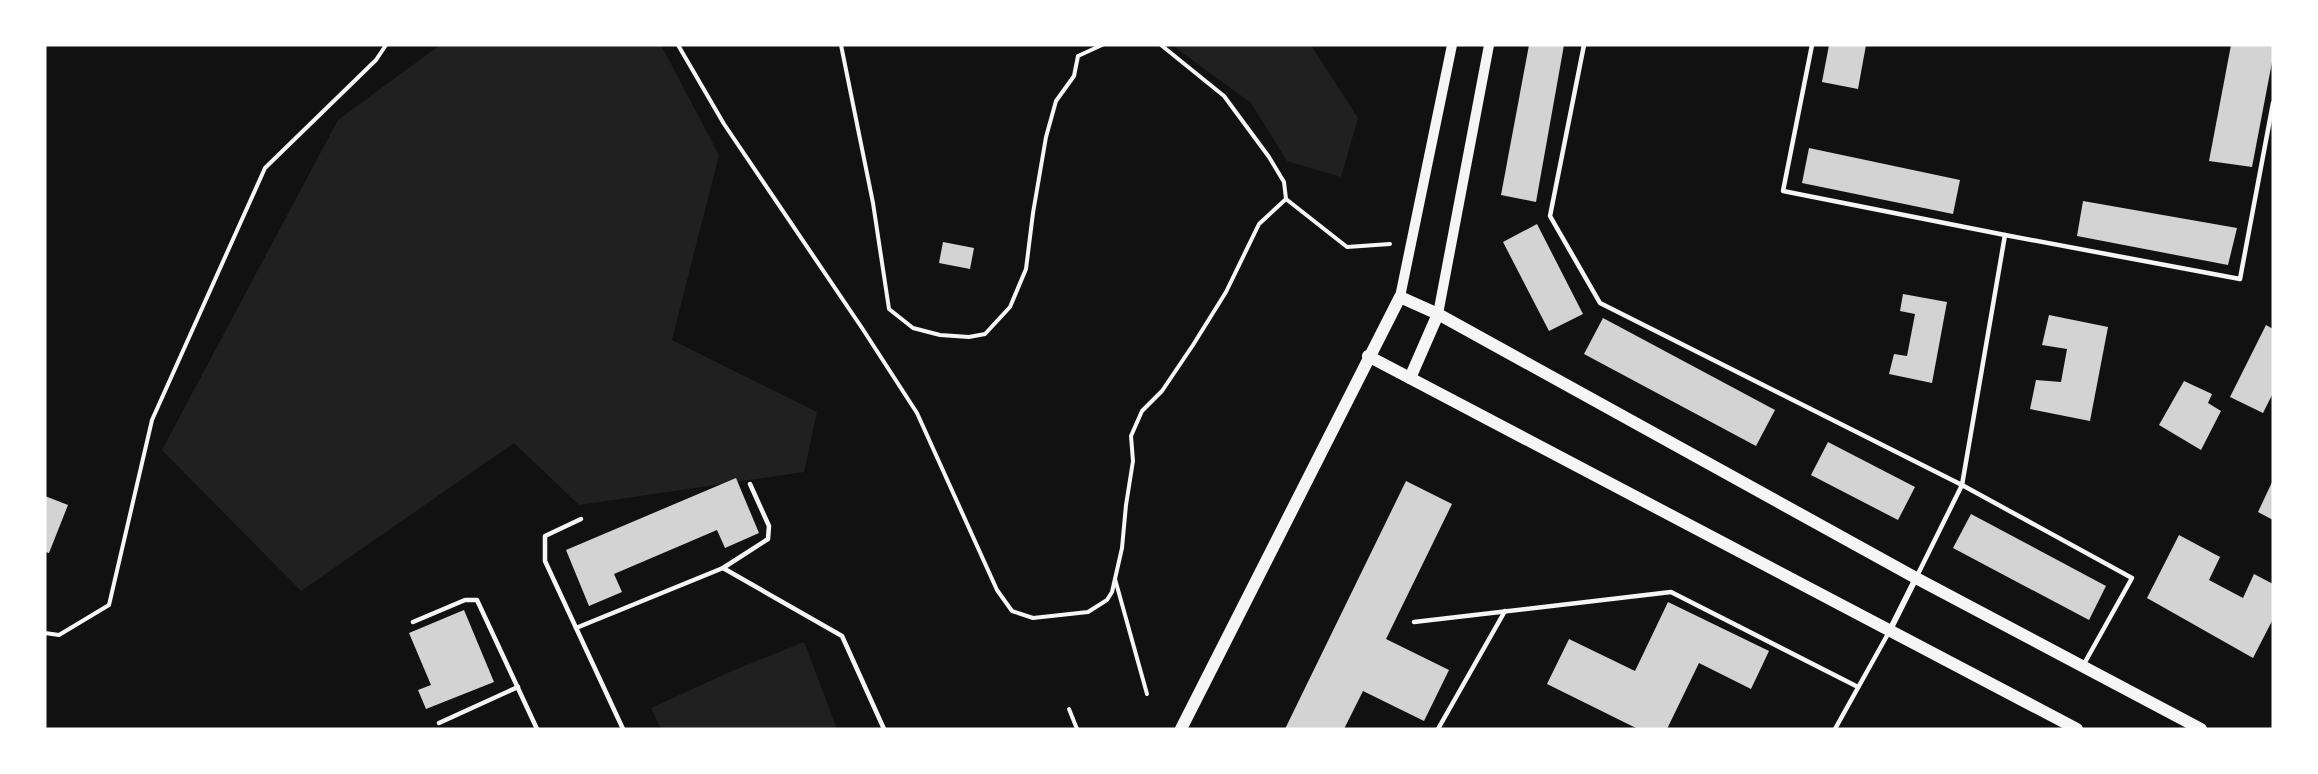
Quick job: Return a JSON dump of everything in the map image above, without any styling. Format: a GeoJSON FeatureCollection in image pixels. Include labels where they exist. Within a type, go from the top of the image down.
{"type":"FeatureCollection","features":[{"type":"Feature","properties":{"kind":"main road"},"geometry":{"type":"LineString","coordinates":[[1181,729],[1400,297],[1438,314],[1916,578],[2201,729]]}},
{"type":"Feature","properties":{"kind":"main road"},"geometry":{"type":"LineString","coordinates":[[1410,378],[1438,314]]}},
{"type":"Feature","properties":{"kind":"main road"},"geometry":{"type":"LineString","coordinates":[[1368,357],[2077,729]]}},
{"type":"Feature","properties":{"kind":"street"},"geometry":{"type":"LineString","coordinates":[[1400,297],[1452,45]]}},
{"type":"Feature","properties":{"kind":"street"},"geometry":{"type":"LineString","coordinates":[[1438,314],[1489,45]]}},
{"type":"Feature","properties":{"kind":"street"},"geometry":{"type":"LineString","coordinates":[[1890,630],[1916,578]]}},
{"type":"Feature","properties":{"kind":"lane"},"geometry":{"type":"LineString","coordinates":[[1584,45],[1550,216],[1600,303],[1962,485],[2132,578],[2082,666]]}},
{"type":"Feature","properties":{"kind":"lane"},"geometry":{"type":"LineString","coordinates":[[1812,45],[1783,191],[2240,279],[2273,104]]}},
{"type":"Feature","properties":{"kind":"lane"},"geometry":{"type":"LineString","coordinates":[[1916,578],[1962,485],[2005,235]]}},
{"type":"Feature","properties":{"kind":"lane"},"geometry":{"type":"LineString","coordinates":[[576,628],[723,568],[768,539],[769,526],[750,484]]}},
{"type":"Feature","properties":{"kind":"lane"},"geometry":{"type":"LineString","coordinates":[[580,519],[544,536],[545,561],[623,729]]}},
{"type":"Feature","properties":{"kind":"lane"},"geometry":{"type":"LineString","coordinates":[[723,568],[842,636],[884,729]]}},
{"type":"Feature","properties":{"kind":"lane"},"geometry":{"type":"LineString","coordinates":[[1414,622],[1671,592],[1858,687]]}},
{"type":"Feature","properties":{"kind":"lane"},"geometry":{"type":"LineString","coordinates":[[413,622],[465,600],[477,600],[537,729]]}},
{"type":"Feature","properties":{"kind":"lane"},"geometry":{"type":"LineString","coordinates":[[1438,729],[1505,611]]}},
{"type":"Feature","properties":{"kind":"lane"},"geometry":{"type":"LineString","coordinates":[[1835,729],[1890,630]]}},
{"type":"Feature","properties":{"kind":"lane"},"geometry":{"type":"LineString","coordinates":[[439,723],[518,687]]}},
{"type":"Feature","properties":{"kind":"path"},"geometry":{"type":"LineString","coordinates":[[45,633],[59,635],[109,605],[152,420],[265,168],[376,60],[386,45]]}},
{"type":"Feature","properties":{"kind":"path"},"geometry":{"type":"LineString","coordinates":[[678,45],[724,124],[917,413],[996,590],[1012,611],[1033,618],[1088,612],[1107,600],[1112,592],[1122,548],[1133,460],[1131,436],[1142,411],[1162,391],[1199,336],[1250,248],[1259,224],[1286,199]]}},
{"type":"Feature","properties":{"kind":"path"},"geometry":{"type":"LineString","coordinates":[[841,45],[873,203],[889,309],[913,328],[940,335],[969,337],[986,334],[1011,307],[1026,269],[1040,170],[1056,101],[1074,76],[1078,56],[1102,45]]}},
{"type":"Feature","properties":{"kind":"path"},"geometry":{"type":"LineString","coordinates":[[1161,45],[1224,96],[1274,165],[1284,182],[1286,199],[1347,248],[1390,244]]}},
{"type":"Feature","properties":{"kind":"path"},"geometry":{"type":"LineString","coordinates":[[1115,578],[1147,694]]}},
{"type":"Feature","properties":{"kind":"path"},"geometry":{"type":"LineString","coordinates":[[1069,709],[1077,729]]}},
{"type":"Feature","properties":{"kind":"shaded area"},"geometry":{"type":"Polygon","coordinates":[[[440,45],[661,45],[719,155],[672,340],[817,412],[804,472],[579,505],[514,443],[301,591],[162,450],[338,120],[440,45]]]}},
{"type":"Feature","properties":{"kind":"shaded area"},"geometry":{"type":"Polygon","coordinates":[[[1172,45],[1311,45],[1358,118],[1341,177],[1287,161],[1251,103],[1172,45]]]}},
{"type":"Feature","properties":{"kind":"shaded area"},"geometry":{"type":"Polygon","coordinates":[[[804,642],[837,729],[661,729],[651,708],[732,671],[804,642]]]}},
{"type":"Feature","properties":{"kind":"building"},"geometry":{"type":"Polygon","coordinates":[[[1529,45],[1564,45],[1536,202],[1501,195],[1529,45]]]}},
{"type":"Feature","properties":{"kind":"building"},"geometry":{"type":"Polygon","coordinates":[[[1829,45],[1866,45],[1858,89],[1822,82],[1829,45]]]}},
{"type":"Feature","properties":{"kind":"building"},"geometry":{"type":"Polygon","coordinates":[[[2231,45],[2273,45],[2273,57],[2252,167],[2209,161],[2231,45]]]}},
{"type":"Feature","properties":{"kind":"building"},"geometry":{"type":"Polygon","coordinates":[[[1809,148],[1960,180],[1953,214],[1802,183],[1809,148]]]}},
{"type":"Feature","properties":{"kind":"building"},"geometry":{"type":"Polygon","coordinates":[[[2083,201],[2237,228],[2228,265],[2077,236],[2083,201]]]}},
{"type":"Feature","properties":{"kind":"building"},"geometry":{"type":"Polygon","coordinates":[[[1537,224],[1583,314],[1549,331],[1503,242],[1537,224]]]}},
{"type":"Feature","properties":{"kind":"building"},"geometry":{"type":"Polygon","coordinates":[[[943,242],[974,248],[970,269],[939,263],[943,242]]]}},
{"type":"Feature","properties":{"kind":"building"},"geometry":{"type":"Polygon","coordinates":[[[1903,294],[1947,302],[1932,383],[1889,374],[1894,354],[1907,356],[1915,314],[1900,311],[1903,294]]]}},
{"type":"Feature","properties":{"kind":"building"},"geometry":{"type":"Polygon","coordinates":[[[2049,315],[2108,327],[2090,421],[2030,409],[2036,380],[2061,382],[2067,349],[2042,345],[2049,315]]]}},
{"type":"Feature","properties":{"kind":"building"},"geometry":{"type":"Polygon","coordinates":[[[1603,318],[1775,410],[1756,446],[1584,354],[1603,318]]]}},
{"type":"Feature","properties":{"kind":"building"},"geometry":{"type":"Polygon","coordinates":[[[2266,325],[2273,329],[2273,393],[2263,413],[2230,397],[2266,325]]]}},
{"type":"Feature","properties":{"kind":"building"},"geometry":{"type":"Polygon","coordinates":[[[2184,381],[2212,394],[2208,403],[2221,411],[2201,450],[2159,425],[2184,381]]]}},
{"type":"Feature","properties":{"kind":"building"},"geometry":{"type":"Polygon","coordinates":[[[1828,442],[1915,487],[1898,520],[1811,475],[1828,442]]]}},
{"type":"Feature","properties":{"kind":"building"},"geometry":{"type":"Polygon","coordinates":[[[736,478],[759,533],[725,548],[717,530],[614,574],[622,592],[589,606],[566,550],[736,478]]]}},
{"type":"Feature","properties":{"kind":"building"},"geometry":{"type":"Polygon","coordinates":[[[2273,480],[2273,520],[2258,512],[2273,480]]]}},
{"type":"Feature","properties":{"kind":"building"},"geometry":{"type":"Polygon","coordinates":[[[1406,481],[1452,504],[1386,639],[1449,670],[1424,721],[1363,691],[1344,729],[1285,729],[1406,481]]]}},
{"type":"Feature","properties":{"kind":"building"},"geometry":{"type":"Polygon","coordinates":[[[45,496],[68,505],[49,553],[45,552],[45,496]]]}},
{"type":"Feature","properties":{"kind":"building"},"geometry":{"type":"Polygon","coordinates":[[[1971,514],[2106,586],[2089,620],[1953,548],[1971,514]]]}},
{"type":"Feature","properties":{"kind":"building"},"geometry":{"type":"Polygon","coordinates":[[[2179,535],[2220,557],[2209,580],[2243,598],[2254,574],[2273,584],[2273,619],[2253,658],[2147,598],[2179,535]]]}},
{"type":"Feature","properties":{"kind":"building"},"geometry":{"type":"Polygon","coordinates":[[[1668,602],[1769,651],[1751,689],[1699,663],[1667,729],[1638,729],[1547,684],[1569,639],[1635,671],[1668,602]]]}},
{"type":"Feature","properties":{"kind":"building"},"geometry":{"type":"Polygon","coordinates":[[[464,610],[494,682],[426,709],[418,690],[431,685],[409,633],[464,610]]]}}]}
